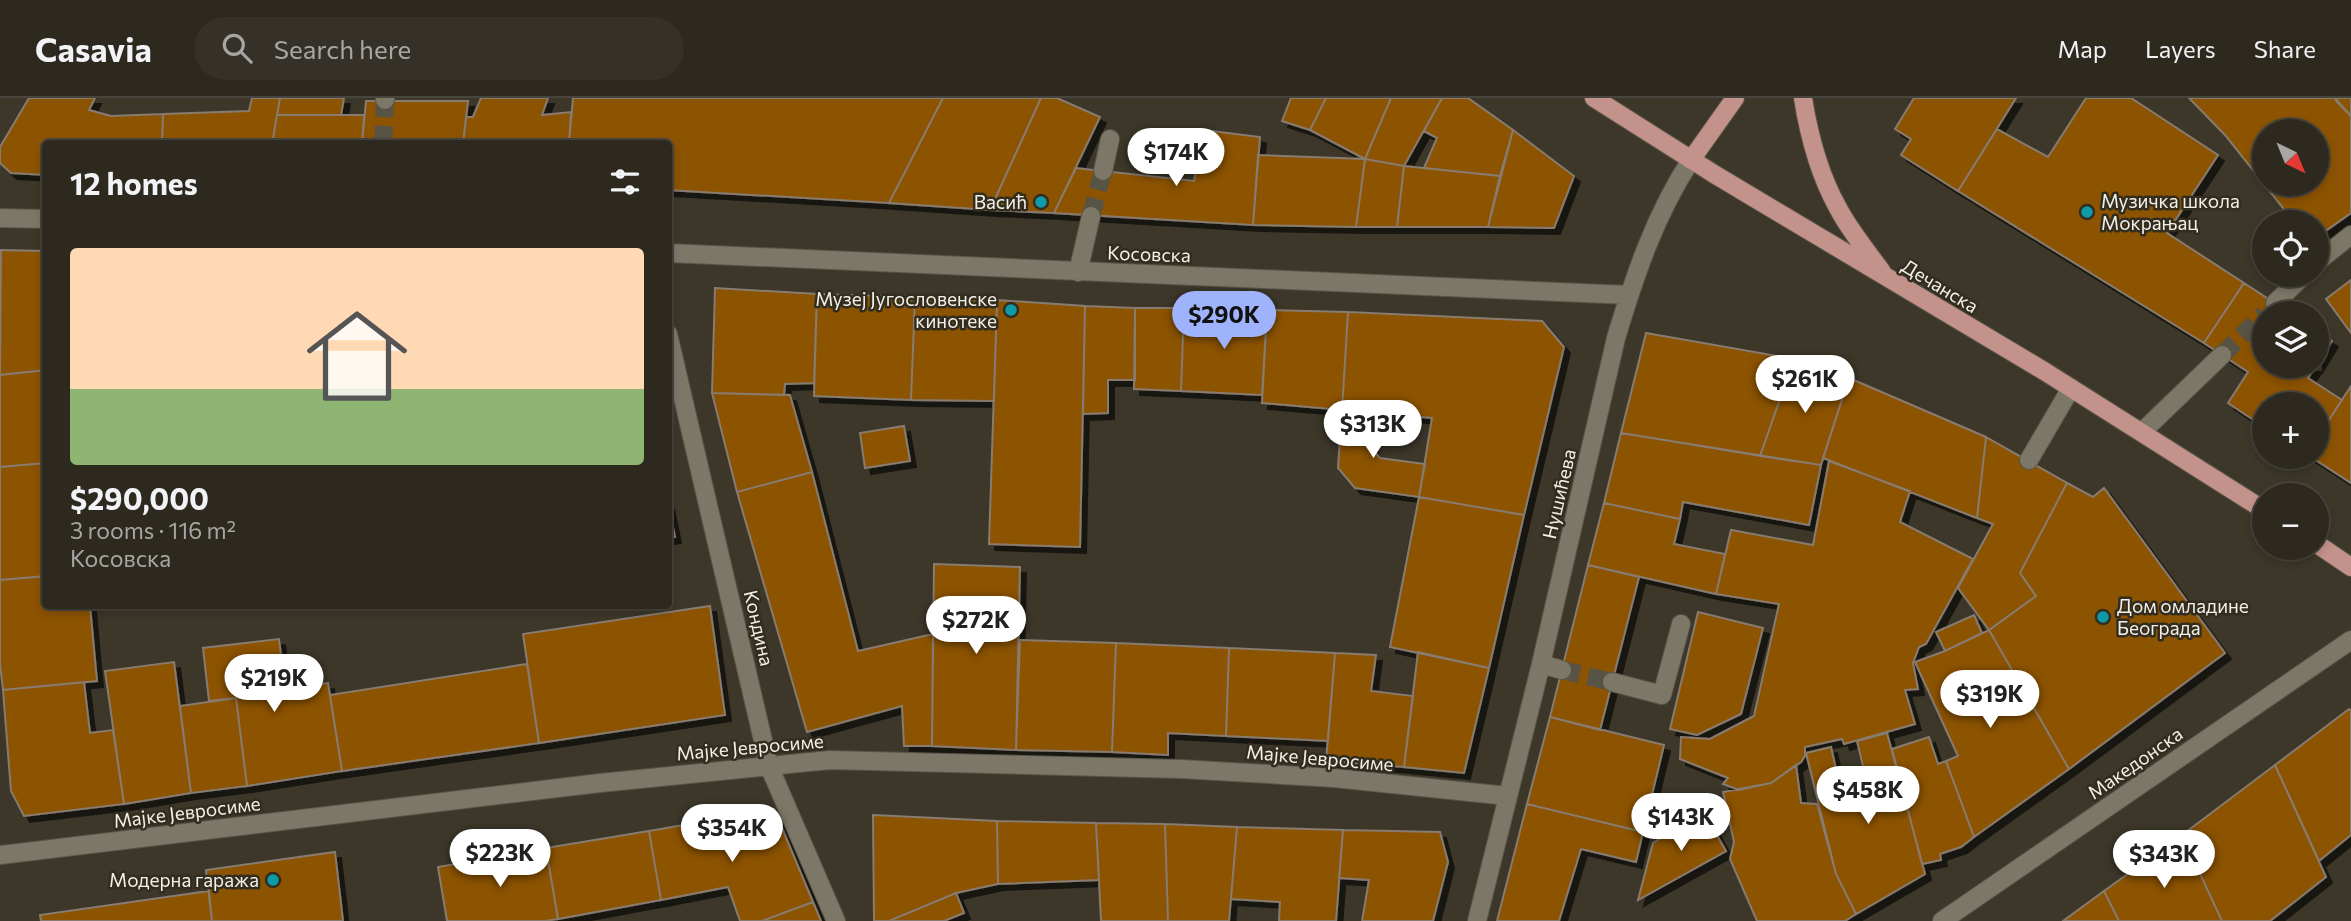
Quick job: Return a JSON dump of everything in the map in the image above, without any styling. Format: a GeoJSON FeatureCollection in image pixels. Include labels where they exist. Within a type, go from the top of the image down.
{"type":"FeatureCollection","features":[{"type":"Feature","properties":{"kind":"main road","name":"Дечанска"},"geometry":{"type":"LineString","coordinates":[[1594,98],[1691,160],[2071,388],[2252,502]]}},
{"type":"Feature","properties":{"kind":"main road","name":"Нушићева"},"geometry":{"type":"LineString","coordinates":[[1691,160],[1735,98]]}},
{"type":"Feature","properties":{"kind":"main road"},"geometry":{"type":"LineString","coordinates":[[1803,98],[1823,177],[1838,209],[1886,278]]}},
{"type":"Feature","properties":{"kind":"main road"},"geometry":{"type":"LineString","coordinates":[[2329,552],[2351,567]]}},
{"type":"Feature","properties":{"kind":"street"},"geometry":{"type":"LineString","coordinates":[[1103,171],[1110,139]]}},
{"type":"Feature","properties":{"kind":"street","name":"Нушићева"},"geometry":{"type":"LineString","coordinates":[[1477,921],[1541,664],[1616,338],[1659,214],[1691,160]]}},
{"type":"Feature","properties":{"kind":"street"},"geometry":{"type":"LineString","coordinates":[[1078,272],[1091,216]]}},
{"type":"Feature","properties":{"kind":"street"},"geometry":{"type":"LineString","coordinates":[[0,218],[42,219]]}},
{"type":"Feature","properties":{"kind":"street"},"geometry":{"type":"LineString","coordinates":[[2329,252],[2351,235]]}},
{"type":"Feature","properties":{"kind":"street","name":"Косовска"},"geometry":{"type":"LineString","coordinates":[[672,253],[1629,296]]}},
{"type":"Feature","properties":{"kind":"street"},"geometry":{"type":"LineString","coordinates":[[2277,301],[2292,287]]}},
{"type":"Feature","properties":{"kind":"street","name":"Кондина"},"geometry":{"type":"LineString","coordinates":[[672,351],[769,766],[836,921]]}},
{"type":"Feature","properties":{"kind":"street"},"geometry":{"type":"LineString","coordinates":[[2142,432],[2222,355]]}},
{"type":"Feature","properties":{"kind":"street"},"geometry":{"type":"LineString","coordinates":[[2029,460],[2071,388]]}},
{"type":"Feature","properties":{"kind":"street"},"geometry":{"type":"LineString","coordinates":[[1612,682],[1662,695],[1681,624]]}},
{"type":"Feature","properties":{"kind":"street","name":"Македонска"},"geometry":{"type":"LineString","coordinates":[[1942,921],[2351,640]]}},
{"type":"Feature","properties":{"kind":"street"},"geometry":{"type":"LineString","coordinates":[[1541,664],[1562,670]]}},
{"type":"Feature","properties":{"kind":"street","name":"Мајке Јевросиме"},"geometry":{"type":"LineString","coordinates":[[0,855],[586,785],[830,760],[1181,769],[1334,778],[1508,796]]}},
{"type":"Feature","properties":{"kind":"building"},"geometry":{"type":"Polygon","coordinates":[[[29,98],[95,98],[89,110],[111,116],[163,114],[162,140],[42,140],[42,175],[11,173],[0,163],[0,147],[29,98]]]}},
{"type":"Feature","properties":{"kind":"building"},"geometry":{"type":"Polygon","coordinates":[[[252,98],[280,98],[273,140],[162,140],[163,114],[249,111],[252,98]]]}},
{"type":"Feature","properties":{"kind":"building"},"geometry":{"type":"Polygon","coordinates":[[[280,98],[344,98],[341,115],[277,115],[280,98]]]}},
{"type":"Feature","properties":{"kind":"building"},"geometry":{"type":"Polygon","coordinates":[[[481,98],[548,98],[542,115],[571,112],[569,140],[463,140],[466,117],[473,117],[481,98]]]}},
{"type":"Feature","properties":{"kind":"building"},"geometry":{"type":"Polygon","coordinates":[[[573,98],[943,98],[889,203],[672,190],[672,140],[569,140],[573,98]]]}},
{"type":"Feature","properties":{"kind":"building"},"geometry":{"type":"Polygon","coordinates":[[[943,98],[1041,98],[990,210],[889,203],[943,98]]]}},
{"type":"Feature","properties":{"kind":"building"},"geometry":{"type":"Polygon","coordinates":[[[1041,98],[1057,98],[1100,117],[1054,213],[990,210],[1041,98]]]}},
{"type":"Feature","properties":{"kind":"building"},"geometry":{"type":"Polygon","coordinates":[[[1291,98],[1326,98],[1310,130],[1282,121],[1291,98]]]}},
{"type":"Feature","properties":{"kind":"building"},"geometry":{"type":"Polygon","coordinates":[[[1326,98],[1391,98],[1365,159],[1310,130],[1326,98]]]}},
{"type":"Feature","properties":{"kind":"building"},"geometry":{"type":"Polygon","coordinates":[[[1391,98],[1442,98],[1404,166],[1365,159],[1391,98]]]}},
{"type":"Feature","properties":{"kind":"building"},"geometry":{"type":"Polygon","coordinates":[[[1442,98],[1468,98],[1513,130],[1500,176],[1424,168],[1437,138],[1424,131],[1442,98]]]}},
{"type":"Feature","properties":{"kind":"building"},"geometry":{"type":"Polygon","coordinates":[[[1914,98],[2016,98],[1958,191],[1901,155],[1911,139],[1895,129],[1914,98]]]}},
{"type":"Feature","properties":{"kind":"building","name":"Музичка школа Мокрањац"},"geometry":{"type":"Polygon","coordinates":[[[2086,98],[2131,98],[2218,155],[2167,233],[2244,283],[2204,343],[1958,191],[1997,129],[2048,157],[2086,98]]]}},
{"type":"Feature","properties":{"kind":"building"},"geometry":{"type":"Polygon","coordinates":[[[2189,98],[2335,98],[2351,116],[2351,213],[2329,229],[2329,210],[2284,210],[2273,196],[2329,196],[2329,119],[2252,119],[2252,169],[2225,135],[2189,98]]]}},
{"type":"Feature","properties":{"kind":"building"},"geometry":{"type":"Polygon","coordinates":[[[2335,98],[2351,98],[2351,116],[2336,101],[2335,98]]]}},
{"type":"Feature","properties":{"kind":"building"},"geometry":{"type":"Polygon","coordinates":[[[366,101],[468,101],[463,140],[362,140],[366,101]]]}},
{"type":"Feature","properties":{"kind":"building"},"geometry":{"type":"Polygon","coordinates":[[[277,115],[364,115],[362,140],[273,140],[277,115]]]}},
{"type":"Feature","properties":{"kind":"building"},"geometry":{"type":"Polygon","coordinates":[[[1204,130],[1260,137],[1253,225],[1054,213],[1076,168],[1194,181],[1204,130]]]}},
{"type":"Feature","properties":{"kind":"building"},"geometry":{"type":"Polygon","coordinates":[[[1513,130],[1574,176],[1554,228],[1488,227],[1513,130]]]}},
{"type":"Feature","properties":{"kind":"building"},"geometry":{"type":"Polygon","coordinates":[[[1258,155],[1365,159],[1356,227],[1253,225],[1258,155]]]}},
{"type":"Feature","properties":{"kind":"building"},"geometry":{"type":"Polygon","coordinates":[[[1365,159],[1404,166],[1397,227],[1356,227],[1365,159]]]}},
{"type":"Feature","properties":{"kind":"building"},"geometry":{"type":"Polygon","coordinates":[[[1404,166],[1500,176],[1488,227],[1397,227],[1404,166]]]}},
{"type":"Feature","properties":{"kind":"building"},"geometry":{"type":"Polygon","coordinates":[[[1,250],[42,251],[42,370],[0,375],[1,250]]]}},
{"type":"Feature","properties":{"kind":"building"},"geometry":{"type":"Polygon","coordinates":[[[2351,280],[2351,333],[2329,301],[2326,299],[2351,280]]]}},
{"type":"Feature","properties":{"kind":"building"},"geometry":{"type":"Polygon","coordinates":[[[2244,283],[2272,301],[2252,301],[2252,378],[2308,378],[2342,400],[2329,420],[2329,392],[2252,392],[2252,419],[2228,403],[2248,372],[2204,343],[2244,283]]]}},
{"type":"Feature","properties":{"kind":"building"},"geometry":{"type":"Polygon","coordinates":[[[715,288],[817,294],[814,383],[785,384],[784,395],[712,393],[715,288]]]}},
{"type":"Feature","properties":{"kind":"building"},"geometry":{"type":"Polygon","coordinates":[[[817,294],[915,297],[911,400],[814,396],[817,294]]]}},
{"type":"Feature","properties":{"kind":"building"},"geometry":{"type":"Polygon","coordinates":[[[915,297],[997,300],[994,401],[911,400],[915,297]]]}},
{"type":"Feature","properties":{"kind":"building"},"geometry":{"type":"Polygon","coordinates":[[[997,300],[1085,306],[1080,547],[989,544],[997,300]]]}},
{"type":"Feature","properties":{"kind":"building"},"geometry":{"type":"Polygon","coordinates":[[[1085,306],[1135,308],[1135,380],[1108,380],[1108,413],[1083,414],[1085,306]]]}},
{"type":"Feature","properties":{"kind":"building"},"geometry":{"type":"Polygon","coordinates":[[[1135,308],[1184,308],[1181,391],[1134,389],[1135,308]]]}},
{"type":"Feature","properties":{"kind":"building"},"geometry":{"type":"Polygon","coordinates":[[[1184,308],[1267,310],[1262,395],[1181,391],[1184,308]]]}},
{"type":"Feature","properties":{"kind":"building"},"geometry":{"type":"Polygon","coordinates":[[[1267,310],[1348,312],[1342,410],[1262,403],[1267,310]]]}},
{"type":"Feature","properties":{"kind":"building"},"geometry":{"type":"Polygon","coordinates":[[[1348,312],[1542,321],[1564,347],[1524,515],[1419,497],[1432,418],[1342,410],[1348,312]]]}},
{"type":"Feature","properties":{"kind":"building"},"geometry":{"type":"Polygon","coordinates":[[[1646,333],[1794,359],[1760,456],[1621,433],[1646,333]]]}},
{"type":"Feature","properties":{"kind":"building"},"geometry":{"type":"Polygon","coordinates":[[[1794,359],[1849,378],[1821,465],[1760,456],[1794,359]]]}},
{"type":"Feature","properties":{"kind":"building"},"geometry":{"type":"Polygon","coordinates":[[[42,370],[42,463],[0,467],[0,375],[42,370]]]}},
{"type":"Feature","properties":{"kind":"building"},"geometry":{"type":"Polygon","coordinates":[[[1849,378],[1986,437],[1977,518],[1823,458],[1849,378]]]}},
{"type":"Feature","properties":{"kind":"building"},"geometry":{"type":"Polygon","coordinates":[[[2351,386],[2351,483],[2329,469],[2329,420],[2351,386]]]}},
{"type":"Feature","properties":{"kind":"building"},"geometry":{"type":"Polygon","coordinates":[[[712,393],[790,395],[812,472],[737,492],[712,393]]]}},
{"type":"Feature","properties":{"kind":"building"},"geometry":{"type":"Polygon","coordinates":[[[1342,410],[1375,413],[1372,449],[1380,458],[1425,464],[1419,497],[1355,488],[1338,468],[1342,410]]]}},
{"type":"Feature","properties":{"kind":"building"},"geometry":{"type":"Polygon","coordinates":[[[904,426],[910,461],[865,468],[860,433],[904,426]]]}},
{"type":"Feature","properties":{"kind":"building"},"geometry":{"type":"Polygon","coordinates":[[[1621,433],[1821,465],[1809,525],[1683,502],[1680,519],[1604,503],[1621,433]]]}},
{"type":"Feature","properties":{"kind":"building"},"geometry":{"type":"Polygon","coordinates":[[[1986,437],[2067,483],[2020,573],[2036,596],[1989,630],[1958,588],[1993,524],[1977,518],[1986,437]]]}},
{"type":"Feature","properties":{"kind":"building"},"geometry":{"type":"Polygon","coordinates":[[[1829,461],[1910,491],[1900,522],[1973,559],[1926,644],[1919,647],[1913,663],[1918,689],[1905,690],[1915,724],[1844,744],[1842,739],[1805,747],[1805,756],[1801,762],[1771,783],[1739,790],[1723,784],[1728,778],[1680,759],[1681,737],[1710,739],[1754,716],[1779,604],[1716,594],[1731,530],[1813,545],[1829,461]]]}},
{"type":"Feature","properties":{"kind":"building"},"geometry":{"type":"Polygon","coordinates":[[[42,463],[42,576],[0,580],[0,467],[42,463]]]}},
{"type":"Feature","properties":{"kind":"building"},"geometry":{"type":"Polygon","coordinates":[[[812,472],[858,651],[933,634],[932,746],[904,746],[902,706],[807,732],[737,492],[812,472]]]}},
{"type":"Feature","properties":{"kind":"building","name":"Дом омладине Београда"},"geometry":{"type":"Polygon","coordinates":[[[2067,483],[2093,497],[2104,488],[2225,653],[2069,769],[1989,630],[2036,596],[2020,573],[2067,483]]]}},
{"type":"Feature","properties":{"kind":"building"},"geometry":{"type":"Polygon","coordinates":[[[1419,497],[1524,515],[1489,668],[1390,647],[1419,497]]]}},
{"type":"Feature","properties":{"kind":"building"},"geometry":{"type":"Polygon","coordinates":[[[1604,503],[1680,519],[1674,544],[1725,554],[1716,594],[1588,565],[1604,503]]]}},
{"type":"Feature","properties":{"kind":"building"},"geometry":{"type":"Polygon","coordinates":[[[934,564],[1020,567],[1016,750],[932,746],[934,564]]]}},
{"type":"Feature","properties":{"kind":"building"},"geometry":{"type":"Polygon","coordinates":[[[1588,565],[1639,577],[1600,730],[1550,717],[1588,565]]]}},
{"type":"Feature","properties":{"kind":"building"},"geometry":{"type":"Polygon","coordinates":[[[42,576],[42,609],[90,609],[97,681],[3,690],[0,664],[0,580],[42,576]]]}},
{"type":"Feature","properties":{"kind":"building"},"geometry":{"type":"Polygon","coordinates":[[[710,606],[725,715],[539,743],[523,634],[710,606]]]}},
{"type":"Feature","properties":{"kind":"building"},"geometry":{"type":"Polygon","coordinates":[[[1698,612],[1763,628],[1741,714],[1697,735],[1670,729],[1698,612]]]}},
{"type":"Feature","properties":{"kind":"building"},"geometry":{"type":"Polygon","coordinates":[[[1974,615],[1982,633],[1945,651],[1936,632],[1974,615]]]}},
{"type":"Feature","properties":{"kind":"building"},"geometry":{"type":"Polygon","coordinates":[[[1989,630],[2069,769],[1974,837],[1946,761],[1958,756],[1915,662],[1989,630]]]}},
{"type":"Feature","properties":{"kind":"building"},"geometry":{"type":"Polygon","coordinates":[[[279,639],[285,688],[328,683],[342,771],[247,786],[236,698],[209,701],[203,648],[279,639]]]}},
{"type":"Feature","properties":{"kind":"building"},"geometry":{"type":"Polygon","coordinates":[[[1020,640],[1116,643],[1112,752],[1016,750],[1020,640]]]}},
{"type":"Feature","properties":{"kind":"building"},"geometry":{"type":"Polygon","coordinates":[[[1116,643],[1229,648],[1226,736],[1168,733],[1168,755],[1112,752],[1116,643]]]}},
{"type":"Feature","properties":{"kind":"building"},"geometry":{"type":"Polygon","coordinates":[[[1229,648],[1335,653],[1328,741],[1226,736],[1229,648]]]}},
{"type":"Feature","properties":{"kind":"building"},"geometry":{"type":"Polygon","coordinates":[[[1418,652],[1489,668],[1464,773],[1404,767],[1418,652]]]}},
{"type":"Feature","properties":{"kind":"building"},"geometry":{"type":"Polygon","coordinates":[[[1335,653],[1376,655],[1371,691],[1413,696],[1404,767],[1326,761],[1335,653]]]}},
{"type":"Feature","properties":{"kind":"building"},"geometry":{"type":"Polygon","coordinates":[[[174,662],[191,793],[124,804],[105,671],[174,662]]]}},
{"type":"Feature","properties":{"kind":"building"},"geometry":{"type":"Polygon","coordinates":[[[527,664],[539,743],[342,771],[330,695],[527,664]]]}},
{"type":"Feature","properties":{"kind":"building"},"geometry":{"type":"Polygon","coordinates":[[[84,682],[90,733],[113,730],[124,804],[24,816],[11,791],[3,690],[84,682]]]}},
{"type":"Feature","properties":{"kind":"building"},"geometry":{"type":"Polygon","coordinates":[[[236,698],[247,786],[191,793],[180,706],[236,698]]]}},
{"type":"Feature","properties":{"kind":"building"},"geometry":{"type":"Polygon","coordinates":[[[2349,709],[2351,835],[2319,861],[2275,765],[2349,709]]]}},
{"type":"Feature","properties":{"kind":"building"},"geometry":{"type":"Polygon","coordinates":[[[1550,717],[1664,745],[1643,832],[1527,804],[1550,717]]]}},
{"type":"Feature","properties":{"kind":"building"},"geometry":{"type":"Polygon","coordinates":[[[1887,733],[1925,874],[1856,914],[1836,874],[1806,753],[1831,747],[1843,800],[1870,795],[1857,741],[1887,733]]]}},
{"type":"Feature","properties":{"kind":"building"},"geometry":{"type":"Polygon","coordinates":[[[1929,737],[1938,764],[1946,761],[1974,837],[1961,847],[1940,854],[1941,860],[1922,864],[1892,749],[1929,737]]]}},
{"type":"Feature","properties":{"kind":"building"},"geometry":{"type":"Polygon","coordinates":[[[1796,765],[1801,803],[1817,804],[1836,874],[1856,914],[1845,921],[1757,921],[1730,859],[1734,842],[1723,792],[1771,783],[1796,765]]]}},
{"type":"Feature","properties":{"kind":"building"},"geometry":{"type":"Polygon","coordinates":[[[2275,765],[2326,877],[2270,921],[2222,921],[2182,835],[2275,765]]]}},
{"type":"Feature","properties":{"kind":"building"},"geometry":{"type":"Polygon","coordinates":[[[1527,804],[1643,832],[1636,862],[1581,849],[1559,921],[1497,921],[1527,804]]]}},
{"type":"Feature","properties":{"kind":"building"},"geometry":{"type":"Polygon","coordinates":[[[774,809],[813,902],[762,921],[740,921],[728,887],[661,900],[649,831],[774,809]]]}},
{"type":"Feature","properties":{"kind":"building"},"geometry":{"type":"Polygon","coordinates":[[[1704,812],[1726,851],[1638,900],[1653,843],[1704,812]]]}},
{"type":"Feature","properties":{"kind":"building"},"geometry":{"type":"Polygon","coordinates":[[[873,815],[997,821],[998,884],[956,893],[889,921],[874,921],[873,815]]]}},
{"type":"Feature","properties":{"kind":"building"},"geometry":{"type":"Polygon","coordinates":[[[997,821],[1096,823],[1099,880],[998,884],[997,821]]]}},
{"type":"Feature","properties":{"kind":"building"},"geometry":{"type":"Polygon","coordinates":[[[1096,823],[1165,824],[1168,921],[1101,921],[1096,823]]]}},
{"type":"Feature","properties":{"kind":"building"},"geometry":{"type":"Polygon","coordinates":[[[1165,824],[1237,827],[1229,921],[1168,921],[1165,824]]]}},
{"type":"Feature","properties":{"kind":"building"},"geometry":{"type":"Polygon","coordinates":[[[1237,827],[1343,830],[1336,921],[1279,921],[1280,902],[1231,899],[1237,827]]]}},
{"type":"Feature","properties":{"kind":"building"},"geometry":{"type":"Polygon","coordinates":[[[1343,830],[1440,832],[1448,862],[1433,921],[1362,921],[1369,880],[1339,878],[1343,830]]]}},
{"type":"Feature","properties":{"kind":"building"},"geometry":{"type":"Polygon","coordinates":[[[649,831],[661,900],[558,919],[546,848],[649,831]]]}},
{"type":"Feature","properties":{"kind":"building"},"geometry":{"type":"Polygon","coordinates":[[[2182,835],[2222,921],[2119,921],[2104,891],[2182,835]]]}},
{"type":"Feature","properties":{"kind":"building"},"geometry":{"type":"Polygon","coordinates":[[[546,848],[558,919],[447,921],[438,867],[546,848]]]}},
{"type":"Feature","properties":{"kind":"building","name":"Модерна гаража"},"geometry":{"type":"Polygon","coordinates":[[[335,852],[343,921],[212,921],[206,870],[335,852]]]}},
{"type":"Feature","properties":{"kind":"building"},"geometry":{"type":"Polygon","coordinates":[[[209,891],[212,921],[41,921],[40,915],[209,891]]]}},
{"type":"Feature","properties":{"kind":"building"},"geometry":{"type":"Polygon","coordinates":[[[2104,891],[2119,921],[2063,921],[2104,891]]]}},
{"type":"Feature","properties":{"kind":"building"},"geometry":{"type":"Polygon","coordinates":[[[956,893],[964,913],[944,921],[889,921],[956,893]]]}},
{"type":"Feature","properties":{"kind":"building"},"geometry":{"type":"Polygon","coordinates":[[[813,902],[821,921],[762,921],[813,902]]]}},
{"type":"Feature","properties":{"kind":"tunnel"},"geometry":{"type":"LineString","coordinates":[[383,140],[385,100]]}},
{"type":"Feature","properties":{"kind":"tunnel"},"geometry":{"type":"LineString","coordinates":[[1091,216],[1103,171]]}},
{"type":"Feature","properties":{"kind":"tunnel"},"geometry":{"type":"LineString","coordinates":[[2222,355],[2252,326]]}},
{"type":"Feature","properties":{"kind":"tunnel"},"geometry":{"type":"LineString","coordinates":[[1562,670],[1612,682]]}},
{"type":"Feature","properties":{"kind":"place","name":"Васић"},"geometry":{"type":"Point","coordinates":[1041,202]}},
{"type":"Feature","properties":{"kind":"place","name":"Музичка школа Мокрањац"},"geometry":{"type":"Point","coordinates":[2087,212]}},
{"type":"Feature","properties":{"kind":"place","name":"Музеј Југословенске кинотеке"},"geometry":{"type":"Point","coordinates":[1011,310]}},
{"type":"Feature","properties":{"kind":"place","name":"Дом омладине Београда"},"geometry":{"type":"Point","coordinates":[2103,617]}},
{"type":"Feature","properties":{"kind":"place","name":"Модерна гаража"},"geometry":{"type":"Point","coordinates":[273,880]}}]}
